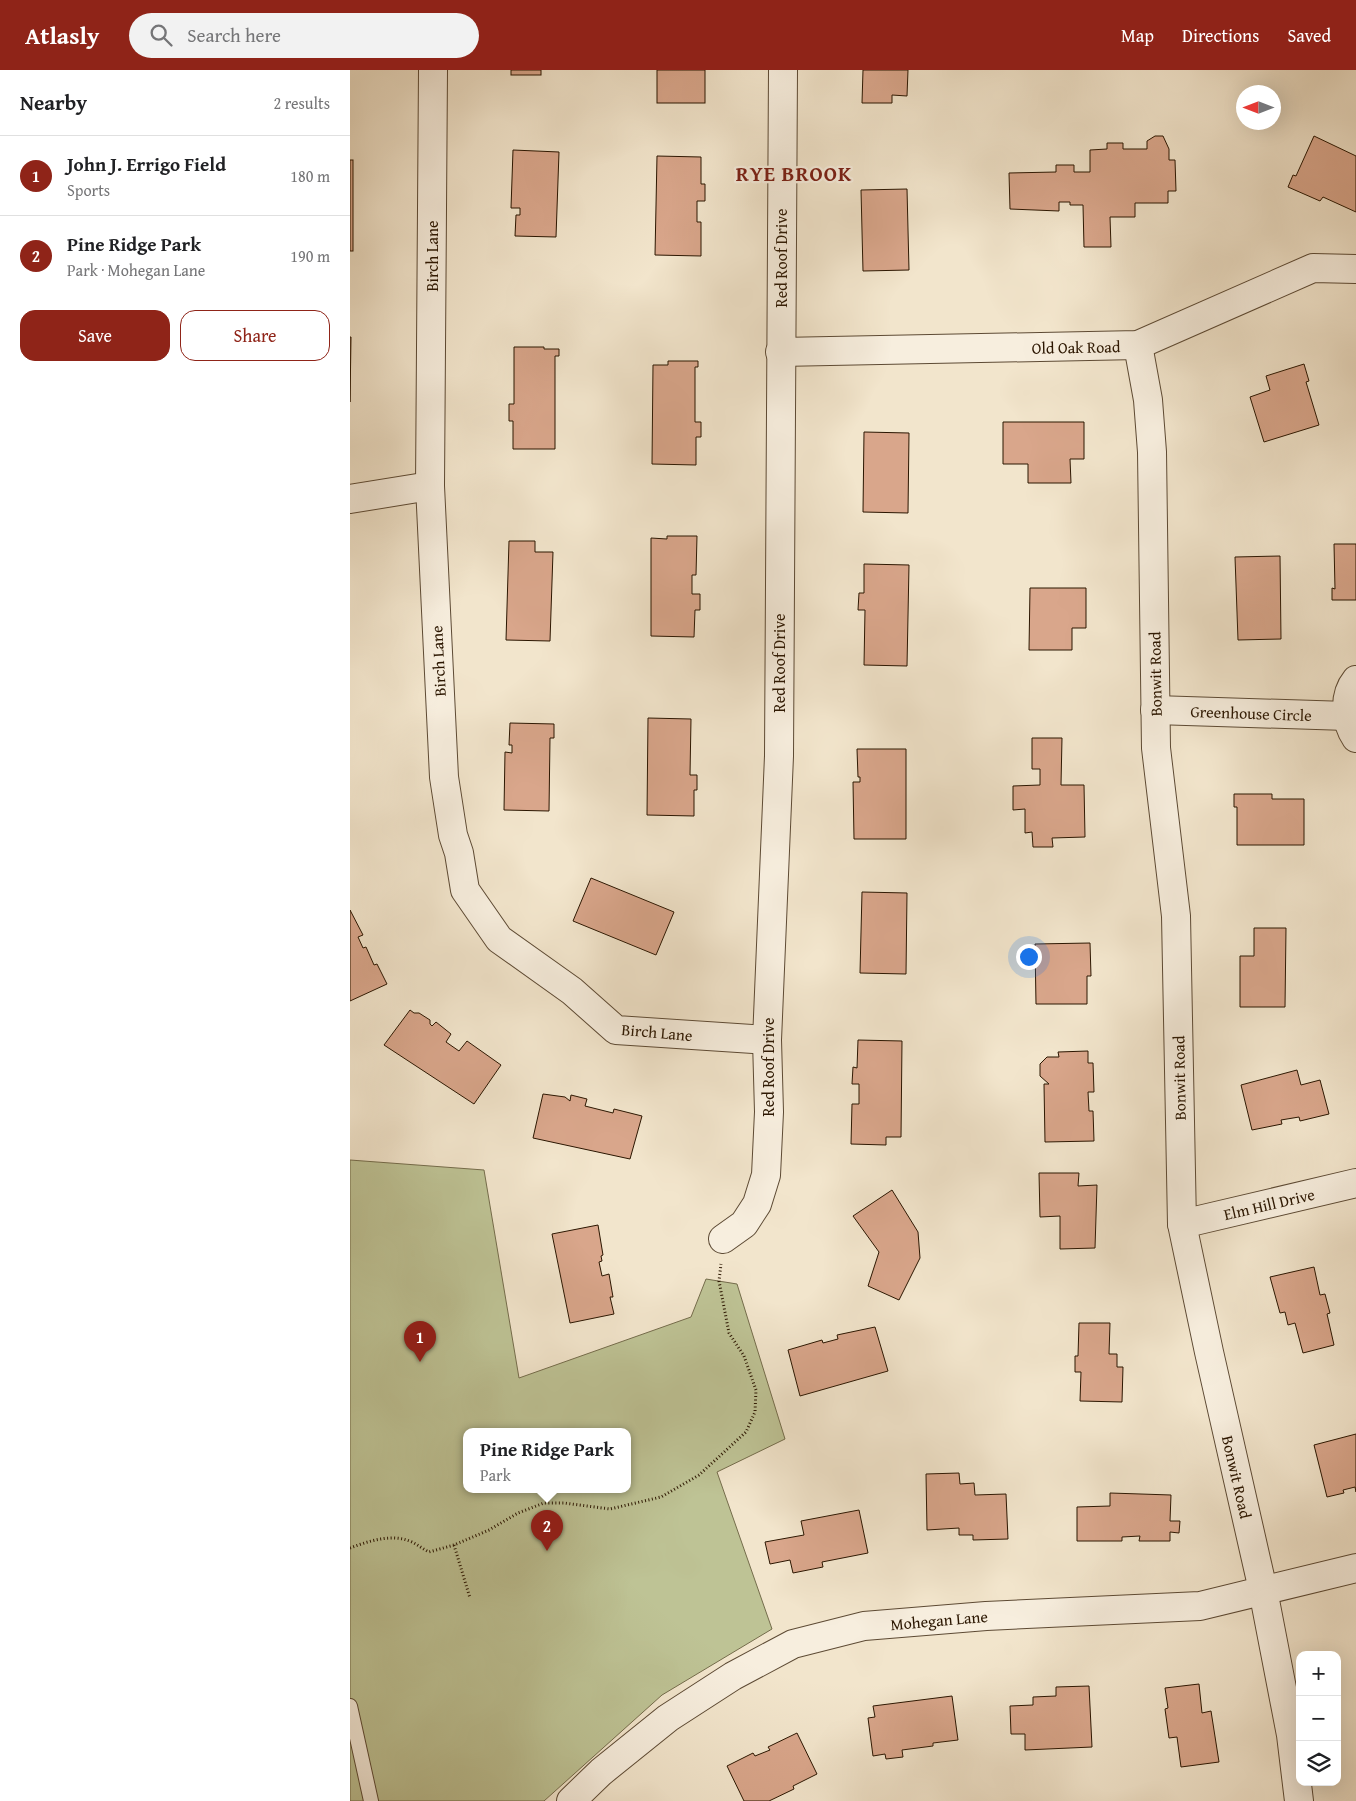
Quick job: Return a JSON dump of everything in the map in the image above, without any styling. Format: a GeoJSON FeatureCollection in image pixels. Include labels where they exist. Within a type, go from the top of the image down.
{"type":"FeatureCollection","features":[{"type":"Feature","properties":{"kind":"street","name":"Birch Lane"},"geometry":{"type":"LineString","coordinates":[[434,70],[430,486],[444,777],[453,835],[459,853],[465,890],[499,939],[572,991],[616,1030],[767,1040]]}},
{"type":"Feature","properties":{"kind":"street","name":"Red Roof Drive"},"geometry":{"type":"LineString","coordinates":[[723,1239],[744,1224],[757,1204],[766,1175],[769,1112],[767,1040],[779,756],[783,70]]}},
{"type":"Feature","properties":{"kind":"street","name":"Old Oak Road"},"geometry":{"type":"LineString","coordinates":[[780,352],[1138,345],[1313,268],[1356,269]]}},
{"type":"Feature","properties":{"kind":"street","name":"Bonwit Road"},"geometry":{"type":"LineString","coordinates":[[1138,345],[1148,400],[1152,452],[1156,748],[1176,916],[1182,1224],[1263,1590],[1291,1735],[1299,1801]]}},
{"type":"Feature","properties":{"kind":"street"},"geometry":{"type":"LineString","coordinates":[[350,499],[430,486]]}},
{"type":"Feature","properties":{"kind":"street","name":"Greenhouse Circle"},"geometry":{"type":"LineString","coordinates":[[1155,710],[1351,727],[1348,699],[1356,680]]}},
{"type":"Feature","properties":{"kind":"street","name":"Elm Hill Drive"},"geometry":{"type":"LineString","coordinates":[[1182,1224],[1356,1183]]}},
{"type":"Feature","properties":{"kind":"street","name":"Mohegan Lane"},"geometry":{"type":"LineString","coordinates":[[571,1801],[601,1772],[668,1718],[733,1676],[793,1644],[864,1626],[986,1616],[1200,1606],[1356,1568]]}},
{"type":"Feature","properties":{"kind":"lane"},"geometry":{"type":"LineString","coordinates":[[350,1706],[371,1801]]}},
{"type":"Feature","properties":{"kind":"path"},"geometry":{"type":"LineString","coordinates":[[350,1548],[370,1540],[391,1538],[411,1541],[429,1552],[454,1545],[544,1503],[564,1503],[610,1509],[661,1497],[699,1475],[746,1432],[755,1412],[756,1390],[744,1356],[729,1333],[719,1281],[723,1239]]}},
{"type":"Feature","properties":{"kind":"path"},"geometry":{"type":"LineString","coordinates":[[454,1545],[470,1598]]}},
{"type":"Feature","properties":{"kind":"green space"},"geometry":{"type":"Polygon","coordinates":[[[350,1160],[484,1170],[519,1378],[691,1317],[706,1279],[737,1284],[785,1439],[717,1472],[772,1629],[662,1695],[544,1801],[350,1801],[350,1160]]]}},
{"type":"Feature","properties":{"kind":"building"},"geometry":{"type":"Polygon","coordinates":[[[511,70],[541,70],[541,75],[511,75],[511,70]]]}},
{"type":"Feature","properties":{"kind":"building"},"geometry":{"type":"Polygon","coordinates":[[[657,70],[705,70],[705,103],[657,103],[657,70]]]}},
{"type":"Feature","properties":{"kind":"building"},"geometry":{"type":"Polygon","coordinates":[[[863,70],[908,70],[907,96],[892,95],[892,103],[862,103],[863,70]]]}},
{"type":"Feature","properties":{"kind":"building"},"geometry":{"type":"Polygon","coordinates":[[[1155,136],[1163,136],[1169,149],[1169,160],[1175,160],[1176,191],[1168,191],[1168,203],[1135,203],[1135,217],[1110,217],[1111,247],[1084,247],[1083,205],[1070,205],[1070,202],[1059,202],[1059,211],[1010,209],[1009,173],[1056,172],[1056,165],[1074,165],[1074,172],[1090,172],[1090,150],[1107,149],[1107,143],[1123,143],[1123,149],[1147,149],[1147,141],[1155,136]]]}},
{"type":"Feature","properties":{"kind":"building"},"geometry":{"type":"Polygon","coordinates":[[[1314,136],[1356,156],[1356,212],[1323,197],[1320,201],[1288,187],[1293,175],[1296,176],[1314,136]]]}},
{"type":"Feature","properties":{"kind":"building"},"geometry":{"type":"Polygon","coordinates":[[[513,150],[559,152],[556,237],[515,236],[516,215],[520,215],[520,208],[511,208],[513,150]]]}},
{"type":"Feature","properties":{"kind":"building"},"geometry":{"type":"Polygon","coordinates":[[[657,156],[701,157],[701,184],[705,184],[705,201],[697,201],[697,222],[701,222],[701,256],[655,255],[657,156]]]}},
{"type":"Feature","properties":{"kind":"building"},"geometry":{"type":"Polygon","coordinates":[[[350,160],[353,160],[353,251],[350,251],[350,160]]]}},
{"type":"Feature","properties":{"kind":"building"},"geometry":{"type":"Polygon","coordinates":[[[907,189],[909,270],[863,271],[861,190],[907,189]]]}},
{"type":"Feature","properties":{"kind":"building"},"geometry":{"type":"Polygon","coordinates":[[[350,337],[351,337],[350,402],[350,337]]]}},
{"type":"Feature","properties":{"kind":"building"},"geometry":{"type":"Polygon","coordinates":[[[514,347],[559,349],[559,356],[555,356],[555,449],[513,449],[513,421],[509,421],[509,404],[514,404],[514,347]]]}},
{"type":"Feature","properties":{"kind":"building"},"geometry":{"type":"Polygon","coordinates":[[[668,361],[698,361],[698,367],[695,367],[695,422],[701,422],[701,437],[696,437],[696,465],[652,464],[653,365],[668,365],[668,361]]]}},
{"type":"Feature","properties":{"kind":"building"},"geometry":{"type":"Polygon","coordinates":[[[1304,364],[1309,381],[1306,382],[1319,425],[1264,442],[1250,397],[1270,390],[1266,376],[1304,364]]]}},
{"type":"Feature","properties":{"kind":"building"},"geometry":{"type":"Polygon","coordinates":[[[1003,422],[1084,422],[1084,459],[1070,459],[1071,483],[1028,483],[1028,464],[1003,464],[1003,422]]]}},
{"type":"Feature","properties":{"kind":"building"},"geometry":{"type":"Polygon","coordinates":[[[864,432],[909,433],[908,513],[863,512],[864,432]]]}},
{"type":"Feature","properties":{"kind":"building"},"geometry":{"type":"Polygon","coordinates":[[[667,536],[697,536],[696,575],[692,575],[692,594],[700,594],[700,610],[695,610],[694,637],[651,636],[651,538],[667,539],[667,536]]]}},
{"type":"Feature","properties":{"kind":"building"},"geometry":{"type":"Polygon","coordinates":[[[509,541],[535,541],[535,552],[553,552],[550,641],[506,640],[509,541]]]}},
{"type":"Feature","properties":{"kind":"building"},"geometry":{"type":"Polygon","coordinates":[[[1334,544],[1356,544],[1356,600],[1332,600],[1332,588],[1335,589],[1334,544]]]}},
{"type":"Feature","properties":{"kind":"building"},"geometry":{"type":"Polygon","coordinates":[[[1280,556],[1281,639],[1238,640],[1235,557],[1280,556]]]}},
{"type":"Feature","properties":{"kind":"building"},"geometry":{"type":"Polygon","coordinates":[[[864,564],[909,565],[907,666],[864,665],[865,610],[858,610],[859,593],[864,593],[864,564]]]}},
{"type":"Feature","properties":{"kind":"building"},"geometry":{"type":"Polygon","coordinates":[[[1030,588],[1086,588],[1086,628],[1072,628],[1072,650],[1029,650],[1030,588]]]}},
{"type":"Feature","properties":{"kind":"building"},"geometry":{"type":"Polygon","coordinates":[[[648,718],[691,719],[690,775],[697,775],[697,790],[694,790],[694,816],[647,815],[648,718]]]}},
{"type":"Feature","properties":{"kind":"building"},"geometry":{"type":"Polygon","coordinates":[[[510,723],[554,724],[554,738],[550,738],[549,811],[504,810],[505,752],[512,753],[512,745],[509,745],[510,723]]]}},
{"type":"Feature","properties":{"kind":"building"},"geometry":{"type":"Polygon","coordinates":[[[1032,738],[1062,738],[1061,785],[1084,785],[1085,837],[1052,838],[1053,847],[1033,847],[1032,832],[1025,833],[1025,809],[1013,810],[1013,786],[1040,785],[1040,769],[1032,769],[1032,738]]]}},
{"type":"Feature","properties":{"kind":"building"},"geometry":{"type":"Polygon","coordinates":[[[857,749],[906,749],[906,839],[854,839],[853,782],[860,782],[860,777],[858,777],[857,749]]]}},
{"type":"Feature","properties":{"kind":"building"},"geometry":{"type":"Polygon","coordinates":[[[1234,794],[1272,794],[1272,799],[1304,799],[1304,845],[1237,845],[1237,807],[1234,807],[1234,794]]]}},
{"type":"Feature","properties":{"kind":"building"},"geometry":{"type":"Polygon","coordinates":[[[591,878],[674,912],[656,955],[573,921],[591,878]]]}},
{"type":"Feature","properties":{"kind":"building"},"geometry":{"type":"Polygon","coordinates":[[[862,892],[907,893],[906,974],[860,973],[862,892]]]}},
{"type":"Feature","properties":{"kind":"building"},"geometry":{"type":"Polygon","coordinates":[[[350,910],[363,935],[358,937],[363,948],[366,947],[374,965],[377,964],[387,984],[350,1001],[350,910]]]}},
{"type":"Feature","properties":{"kind":"building"},"geometry":{"type":"Polygon","coordinates":[[[1254,928],[1286,928],[1285,1007],[1240,1007],[1240,956],[1254,956],[1254,928]]]}},
{"type":"Feature","properties":{"kind":"building"},"geometry":{"type":"Polygon","coordinates":[[[1090,943],[1091,976],[1087,976],[1087,1004],[1036,1004],[1035,944],[1090,943]]]}},
{"type":"Feature","properties":{"kind":"building"},"geometry":{"type":"Polygon","coordinates":[[[410,1010],[430,1020],[432,1026],[436,1022],[451,1034],[446,1042],[459,1051],[467,1041],[501,1065],[474,1104],[384,1045],[410,1010]]]}},
{"type":"Feature","properties":{"kind":"building"},"geometry":{"type":"Polygon","coordinates":[[[858,1040],[902,1041],[901,1137],[886,1137],[886,1145],[851,1144],[852,1104],[859,1104],[859,1084],[852,1084],[853,1067],[857,1068],[858,1040]]]}},
{"type":"Feature","properties":{"kind":"building"},"geometry":{"type":"Polygon","coordinates":[[[1088,1051],[1088,1063],[1093,1063],[1094,1092],[1088,1092],[1089,1111],[1093,1111],[1094,1141],[1045,1142],[1044,1084],[1049,1084],[1040,1076],[1040,1064],[1047,1057],[1059,1057],[1058,1052],[1088,1051]]]}},
{"type":"Feature","properties":{"kind":"building"},"geometry":{"type":"Polygon","coordinates":[[[1297,1070],[1301,1085],[1320,1080],[1329,1114],[1300,1121],[1299,1117],[1281,1120],[1282,1124],[1252,1130],[1241,1085],[1297,1070]]]}},
{"type":"Feature","properties":{"kind":"building"},"geometry":{"type":"Polygon","coordinates":[[[543,1094],[565,1097],[570,1101],[571,1095],[587,1099],[585,1106],[613,1113],[614,1109],[642,1116],[630,1159],[533,1138],[543,1094]]]}},
{"type":"Feature","properties":{"kind":"building"},"geometry":{"type":"Polygon","coordinates":[[[1039,1173],[1079,1173],[1078,1186],[1097,1185],[1095,1248],[1060,1249],[1060,1216],[1040,1217],[1039,1173]]]}},
{"type":"Feature","properties":{"kind":"building"},"geometry":{"type":"Polygon","coordinates":[[[892,1190],[918,1232],[920,1258],[899,1300],[868,1286],[879,1252],[853,1216],[892,1190]]]}},
{"type":"Feature","properties":{"kind":"building"},"geometry":{"type":"Polygon","coordinates":[[[598,1225],[603,1255],[601,1256],[602,1261],[599,1262],[602,1276],[609,1274],[613,1297],[610,1297],[614,1314],[570,1323],[552,1234],[598,1225]]]}},
{"type":"Feature","properties":{"kind":"building"},"geometry":{"type":"Polygon","coordinates":[[[1314,1267],[1320,1295],[1325,1294],[1330,1313],[1327,1314],[1334,1345],[1303,1353],[1295,1323],[1288,1325],[1285,1312],[1280,1313],[1270,1277],[1314,1267]]]}},
{"type":"Feature","properties":{"kind":"building"},"geometry":{"type":"Polygon","coordinates":[[[1079,1323],[1110,1323],[1109,1354],[1117,1354],[1117,1367],[1123,1367],[1122,1402],[1080,1401],[1081,1372],[1075,1372],[1075,1356],[1078,1356],[1079,1323]]]}},
{"type":"Feature","properties":{"kind":"building"},"geometry":{"type":"Polygon","coordinates":[[[875,1327],[888,1371],[800,1396],[788,1350],[822,1340],[823,1343],[838,1339],[837,1335],[875,1327]]]}},
{"type":"Feature","properties":{"kind":"building"},"geometry":{"type":"Polygon","coordinates":[[[1356,1434],[1356,1492],[1355,1487],[1343,1490],[1344,1493],[1327,1497],[1314,1445],[1356,1434]]]}},
{"type":"Feature","properties":{"kind":"building"},"geometry":{"type":"Polygon","coordinates":[[[959,1473],[960,1484],[974,1483],[975,1495],[1006,1494],[1008,1539],[973,1540],[973,1535],[959,1535],[959,1528],[927,1530],[926,1474],[959,1473]]]}},
{"type":"Feature","properties":{"kind":"building"},"geometry":{"type":"Polygon","coordinates":[[[1110,1493],[1171,1495],[1170,1521],[1180,1521],[1179,1533],[1170,1532],[1170,1541],[1139,1541],[1140,1536],[1122,1537],[1122,1541],[1077,1541],[1077,1507],[1110,1506],[1110,1493]]]}},
{"type":"Feature","properties":{"kind":"building"},"geometry":{"type":"Polygon","coordinates":[[[859,1510],[868,1553],[822,1562],[823,1567],[793,1573],[790,1560],[770,1564],[765,1542],[804,1535],[801,1521],[859,1510]]]}},
{"type":"Feature","properties":{"kind":"building"},"geometry":{"type":"Polygon","coordinates":[[[1199,1684],[1202,1713],[1211,1711],[1219,1762],[1181,1767],[1177,1737],[1169,1738],[1165,1709],[1168,1708],[1165,1688],[1199,1684]]]}},
{"type":"Feature","properties":{"kind":"building"},"geometry":{"type":"Polygon","coordinates":[[[1089,1686],[1092,1747],[1025,1750],[1025,1734],[1011,1734],[1010,1706],[1033,1705],[1033,1697],[1056,1696],[1056,1687],[1089,1686]]]}},
{"type":"Feature","properties":{"kind":"building"},"geometry":{"type":"Polygon","coordinates":[[[952,1696],[958,1740],[933,1743],[933,1746],[902,1750],[903,1757],[886,1759],[885,1754],[873,1756],[868,1718],[875,1717],[873,1706],[952,1696]]]}},
{"type":"Feature","properties":{"kind":"building"},"geometry":{"type":"Polygon","coordinates":[[[797,1733],[817,1774],[793,1786],[794,1789],[769,1801],[744,1801],[727,1766],[753,1753],[755,1756],[770,1750],[768,1747],[797,1733]]]}},
{"type":"Feature","properties":{"kind":"place","name":"John J. Errigo Field"},"geometry":{"type":"Point","coordinates":[420,1362]}},
{"type":"Feature","properties":{"kind":"place","name":"Pine Ridge Park"},"geometry":{"type":"Point","coordinates":[547,1551]}},
{"type":"Feature","properties":{"kind":"district","name":"RYE BROOK"},"geometry":{"type":"Point","coordinates":[794,173]}}]}
